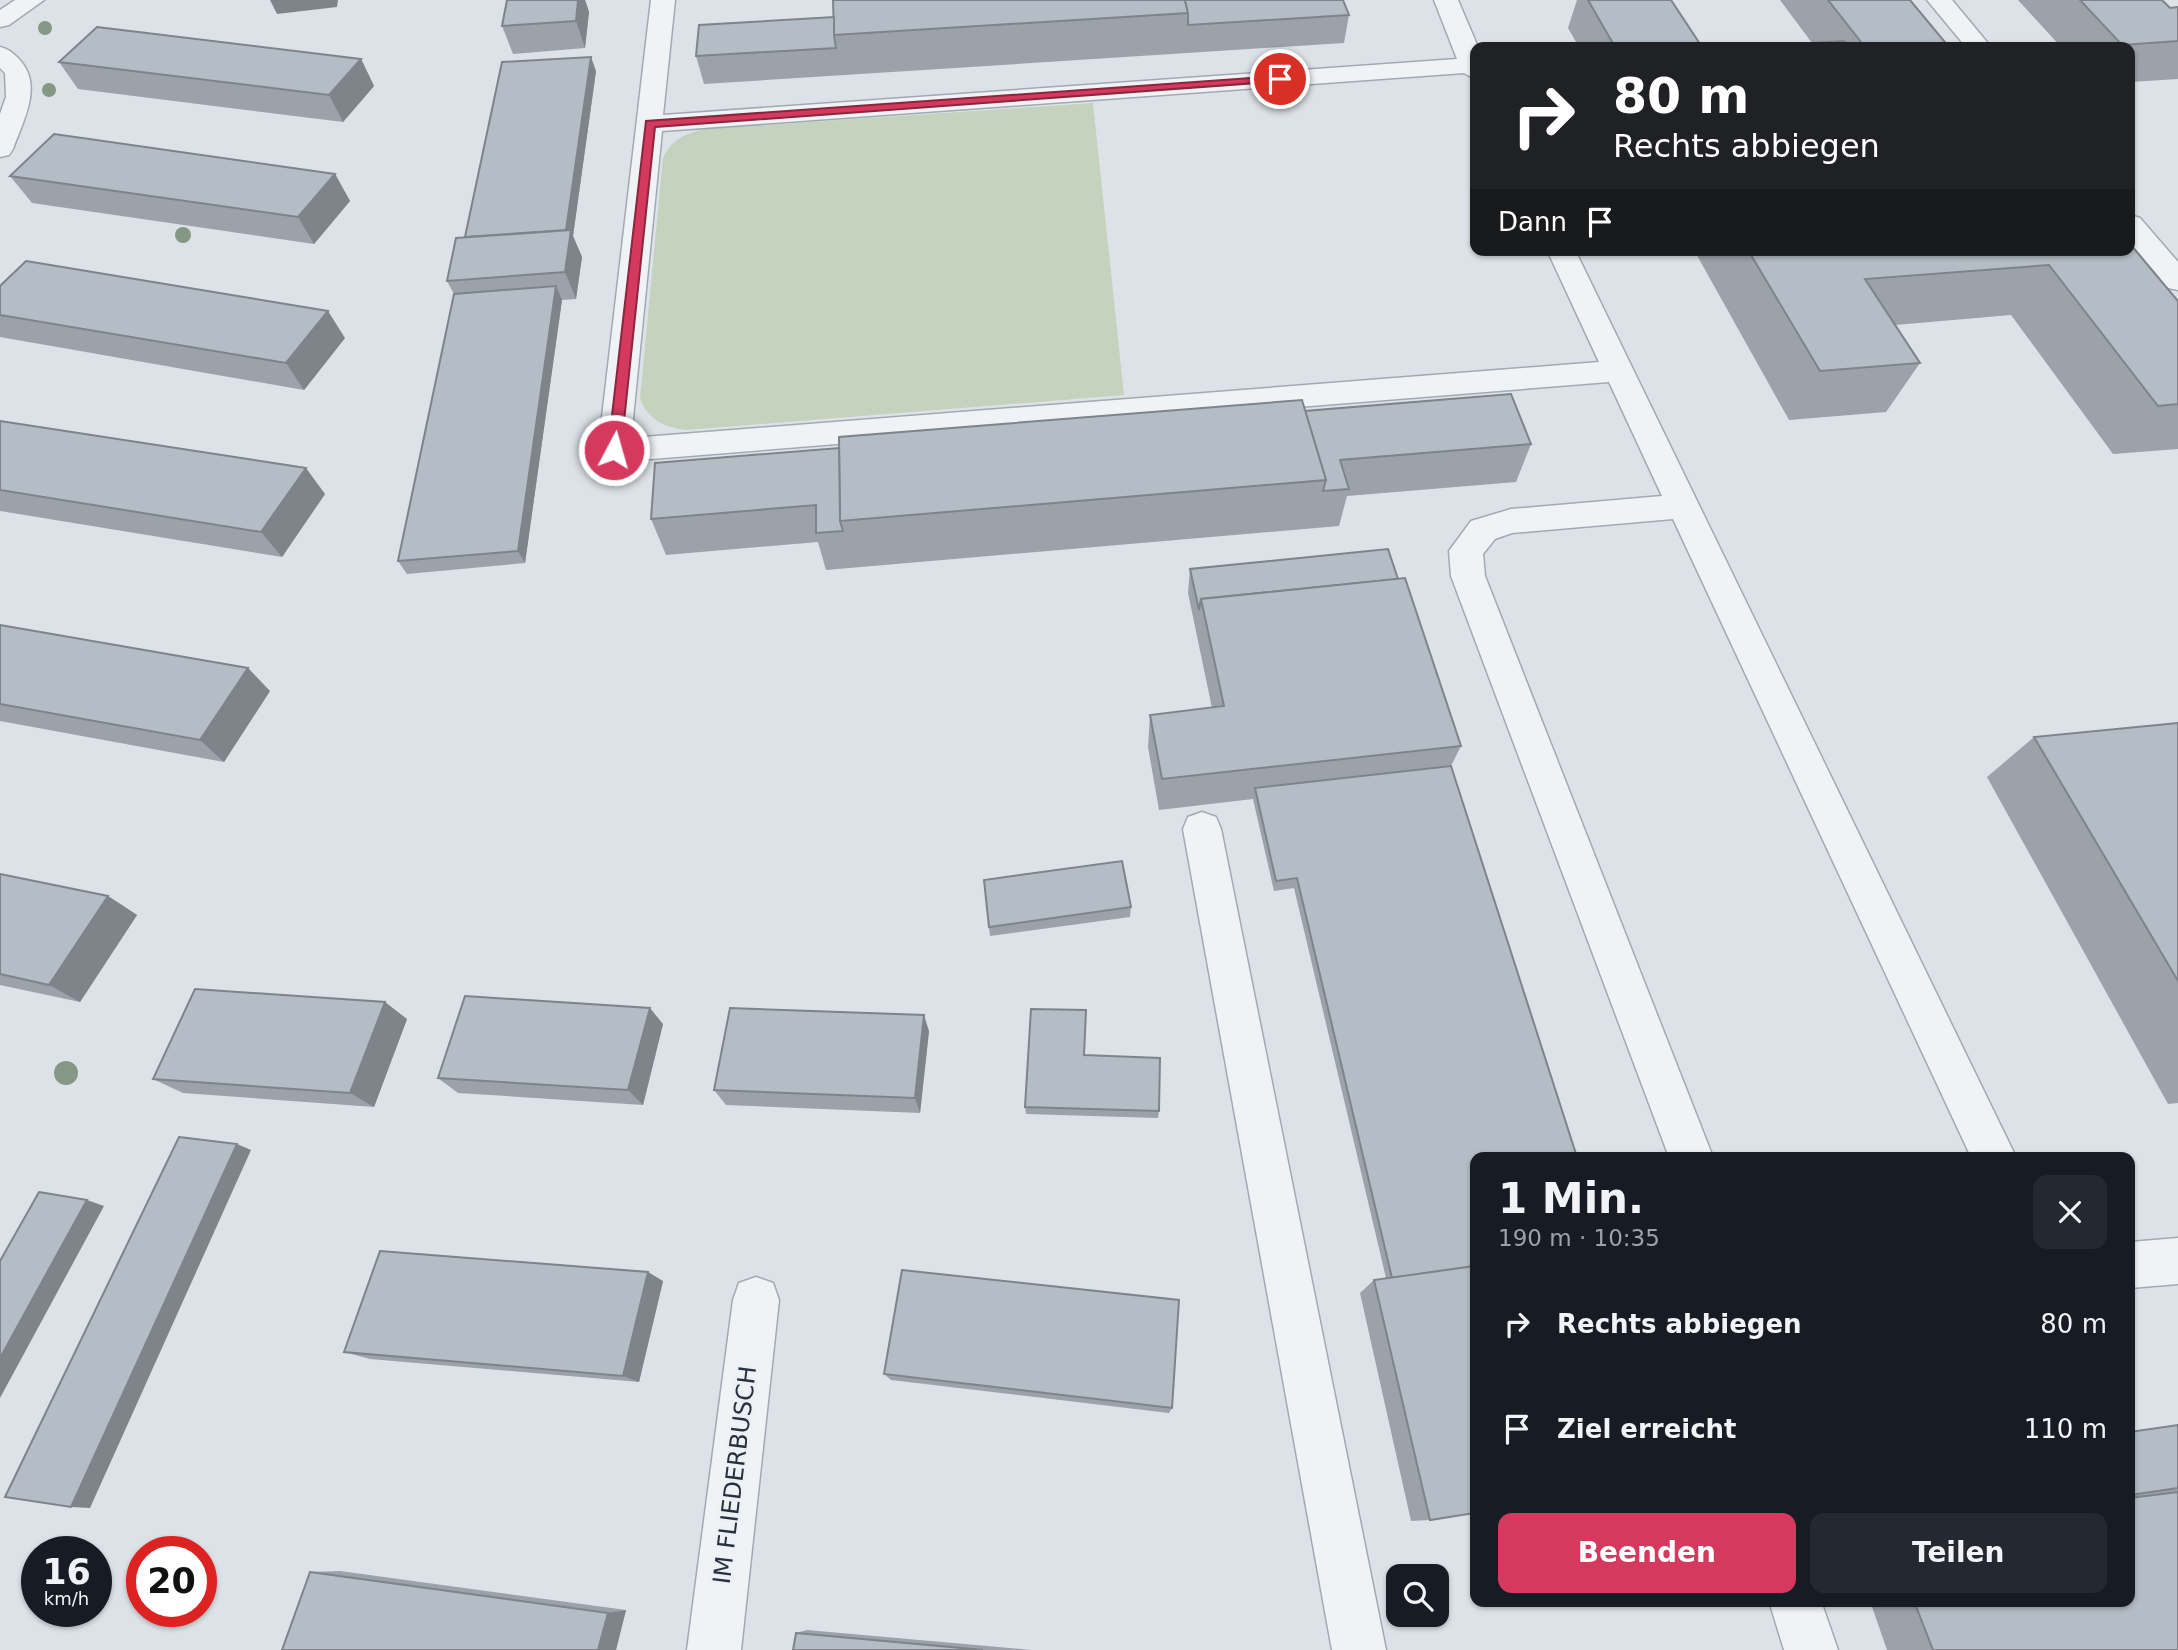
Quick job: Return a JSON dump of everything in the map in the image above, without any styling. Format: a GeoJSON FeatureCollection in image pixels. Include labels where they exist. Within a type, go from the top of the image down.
{"type":"FeatureCollection","features":[{"type":"Feature","properties":{"kind":"street"},"geometry":{"type":"LineString","coordinates":[[0,20],[32,0]]}},
{"type":"Feature","properties":{"kind":"street"},"geometry":{"type":"LineString","coordinates":[[663,0],[614,450],[1618,371]]}},
{"type":"Feature","properties":{"kind":"street"},"geometry":{"type":"LineString","coordinates":[[1446,0],[1470,58]]}},
{"type":"Feature","properties":{"kind":"street"},"geometry":{"type":"LineString","coordinates":[[1939,0],[1975,42]]}},
{"type":"Feature","properties":{"kind":"street"},"geometry":{"type":"LineString","coordinates":[[0,54],[17,71],[19,97],[0,149]]}},
{"type":"Feature","properties":{"kind":"street"},"geometry":{"type":"LineString","coordinates":[[650,124],[1470,68]]}},
{"type":"Feature","properties":{"kind":"street"},"geometry":{"type":"LineString","coordinates":[[2135,230],[2178,281]]}},
{"type":"Feature","properties":{"kind":"street"},"geometry":{"type":"LineString","coordinates":[[1564,256],[1992,1152]]}},
{"type":"Feature","properties":{"kind":"street"},"geometry":{"type":"LineString","coordinates":[[1683,506],[1511,521],[1483,530],[1466,551],[1468,576],[1689,1152]]}},
{"type":"Feature","properties":{"kind":"street"},"geometry":{"type":"LineString","coordinates":[[1202,829],[1359,1650]]}},
{"type":"Feature","properties":{"kind":"street"},"geometry":{"type":"LineString","coordinates":[[2135,1265],[2178,1261]]}},
{"type":"Feature","properties":{"kind":"street","name":"IM FLIEDERBUSCH"},"geometry":{"type":"LineString","coordinates":[[714,1650],[756,1300]]}},
{"type":"Feature","properties":{"kind":"street"},"geometry":{"type":"LineString","coordinates":[[1797,1607],[1811,1650]]}},
{"type":"Feature","properties":{"kind":"green space"},"geometry":{"type":"Polygon","coordinates":[[[1093,103],[1124,395],[686,430],[664,425],[647,412],[640,398],[663,158],[670,146],[680,138],[706,129],[1093,103]]]}},
{"type":"Feature","properties":{"kind":"building"},"geometry":{"type":"Polygon","coordinates":[[[507,0],[578,0],[576,21],[502,26],[507,0]]]}},
{"type":"Feature","properties":{"kind":"building"},"geometry":{"type":"Polygon","coordinates":[[[833,0],[1185,0],[1188,13],[834,35],[833,0]]]}},
{"type":"Feature","properties":{"kind":"building"},"geometry":{"type":"Polygon","coordinates":[[[1185,0],[1343,0],[1349,15],[1188,25],[1185,0]]]}},
{"type":"Feature","properties":{"kind":"building"},"geometry":{"type":"Polygon","coordinates":[[[1588,0],[1671,0],[1699,42],[1612,42],[1588,0]]]}},
{"type":"Feature","properties":{"kind":"building"},"geometry":{"type":"Polygon","coordinates":[[[1828,0],[1910,0],[1945,42],[1861,42],[1828,0]]]}},
{"type":"Feature","properties":{"kind":"building"},"geometry":{"type":"Polygon","coordinates":[[[2080,0],[2162,0],[2170,8],[2178,7],[2178,41],[2135,44],[2119,42],[2080,0]]]}},
{"type":"Feature","properties":{"kind":"building"},"geometry":{"type":"Polygon","coordinates":[[[834,17],[836,48],[696,56],[699,25],[834,17]]]}},
{"type":"Feature","properties":{"kind":"building"},"geometry":{"type":"Polygon","coordinates":[[[97,27],[361,59],[329,95],[59,62],[97,27]]]}},
{"type":"Feature","properties":{"kind":"building"},"geometry":{"type":"Polygon","coordinates":[[[591,57],[566,230],[465,237],[502,62],[591,57]]]}},
{"type":"Feature","properties":{"kind":"building"},"geometry":{"type":"Polygon","coordinates":[[[54,134],[335,174],[298,217],[10,176],[54,134]]]}},
{"type":"Feature","properties":{"kind":"building"},"geometry":{"type":"Polygon","coordinates":[[[571,230],[565,272],[447,281],[456,238],[571,230]]]}},
{"type":"Feature","properties":{"kind":"building"},"geometry":{"type":"Polygon","coordinates":[[[2135,250],[2178,301],[2178,404],[2158,406],[2049,265],[1865,279],[1920,363],[1820,371],[1752,256],[2135,256],[2135,250]]]}},
{"type":"Feature","properties":{"kind":"building"},"geometry":{"type":"Polygon","coordinates":[[[26,261],[328,311],[286,363],[0,315],[0,286],[26,261]]]}},
{"type":"Feature","properties":{"kind":"building"},"geometry":{"type":"Polygon","coordinates":[[[556,286],[518,551],[398,561],[454,294],[556,286]]]}},
{"type":"Feature","properties":{"kind":"building"},"geometry":{"type":"Polygon","coordinates":[[[1511,394],[1531,444],[1340,460],[1349,489],[1323,491],[1326,480],[1305,411],[1511,394]]]}},
{"type":"Feature","properties":{"kind":"building"},"geometry":{"type":"Polygon","coordinates":[[[1302,400],[1326,480],[840,521],[839,437],[1302,400]]]}},
{"type":"Feature","properties":{"kind":"building"},"geometry":{"type":"Polygon","coordinates":[[[0,421],[306,468],[261,532],[0,490],[0,421]]]}},
{"type":"Feature","properties":{"kind":"building"},"geometry":{"type":"Polygon","coordinates":[[[839,448],[840,521],[843,531],[816,533],[816,505],[651,519],[655,463],[839,448]]]}},
{"type":"Feature","properties":{"kind":"building"},"geometry":{"type":"Polygon","coordinates":[[[1388,549],[1398,579],[1201,599],[1199,610],[1190,569],[1388,549]]]}},
{"type":"Feature","properties":{"kind":"building"},"geometry":{"type":"Polygon","coordinates":[[[1405,578],[1461,746],[1162,779],[1150,715],[1224,706],[1201,599],[1405,578]]]}},
{"type":"Feature","properties":{"kind":"building"},"geometry":{"type":"Polygon","coordinates":[[[0,625],[248,668],[200,740],[0,704],[0,625]]]}},
{"type":"Feature","properties":{"kind":"building"},"geometry":{"type":"Polygon","coordinates":[[[2178,723],[2178,981],[2034,737],[2178,723]]]}},
{"type":"Feature","properties":{"kind":"building"},"geometry":{"type":"Polygon","coordinates":[[[1451,766],[1575,1152],[1470,1152],[1470,1267],[1392,1278],[1297,878],[1276,881],[1255,788],[1451,766]]]}},
{"type":"Feature","properties":{"kind":"building"},"geometry":{"type":"Polygon","coordinates":[[[1122,861],[1131,907],[989,927],[984,880],[1122,861]]]}},
{"type":"Feature","properties":{"kind":"building"},"geometry":{"type":"Polygon","coordinates":[[[0,874],[108,896],[49,985],[0,974],[0,874]]]}},
{"type":"Feature","properties":{"kind":"building"},"geometry":{"type":"Polygon","coordinates":[[[195,989],[385,1002],[350,1093],[153,1079],[195,989]]]}},
{"type":"Feature","properties":{"kind":"building"},"geometry":{"type":"Polygon","coordinates":[[[465,996],[650,1008],[628,1090],[438,1078],[465,996]]]}},
{"type":"Feature","properties":{"kind":"building"},"geometry":{"type":"Polygon","coordinates":[[[730,1008],[924,1015],[915,1098],[714,1090],[730,1008]]]}},
{"type":"Feature","properties":{"kind":"building"},"geometry":{"type":"Polygon","coordinates":[[[1031,1009],[1086,1010],[1084,1055],[1160,1058],[1159,1111],[1025,1107],[1031,1009]]]}},
{"type":"Feature","properties":{"kind":"building"},"geometry":{"type":"Polygon","coordinates":[[[179,1137],[237,1144],[71,1507],[5,1497],[179,1137]]]}},
{"type":"Feature","properties":{"kind":"building"},"geometry":{"type":"Polygon","coordinates":[[[39,1192],[87,1200],[0,1358],[0,1261],[39,1192]]]}},
{"type":"Feature","properties":{"kind":"building"},"geometry":{"type":"Polygon","coordinates":[[[380,1251],[648,1272],[623,1376],[344,1352],[380,1251]]]}},
{"type":"Feature","properties":{"kind":"building"},"geometry":{"type":"Polygon","coordinates":[[[1470,1267],[1470,1514],[1430,1520],[1374,1280],[1470,1267]]]}},
{"type":"Feature","properties":{"kind":"building"},"geometry":{"type":"Polygon","coordinates":[[[902,1270],[1179,1300],[1172,1408],[884,1374],[902,1270]]]}},
{"type":"Feature","properties":{"kind":"building"},"geometry":{"type":"Polygon","coordinates":[[[2178,1425],[2178,1488],[2135,1494],[2135,1431],[2178,1425]]]}},
{"type":"Feature","properties":{"kind":"building"},"geometry":{"type":"Polygon","coordinates":[[[2178,1492],[2178,1650],[1933,1650],[1916,1607],[2135,1607],[2135,1497],[2178,1492]]]}},
{"type":"Feature","properties":{"kind":"building"},"geometry":{"type":"Polygon","coordinates":[[[310,1572],[608,1613],[598,1650],[282,1650],[310,1572]]]}},
{"type":"Feature","properties":{"kind":"building"},"geometry":{"type":"Polygon","coordinates":[[[796,1633],[983,1650],[793,1650],[796,1633]]]}},
{"type":"Feature","properties":{"kind":"route"},"geometry":{"type":"LineString","coordinates":[[614,450],[650,124],[1280,79]]}}]}
